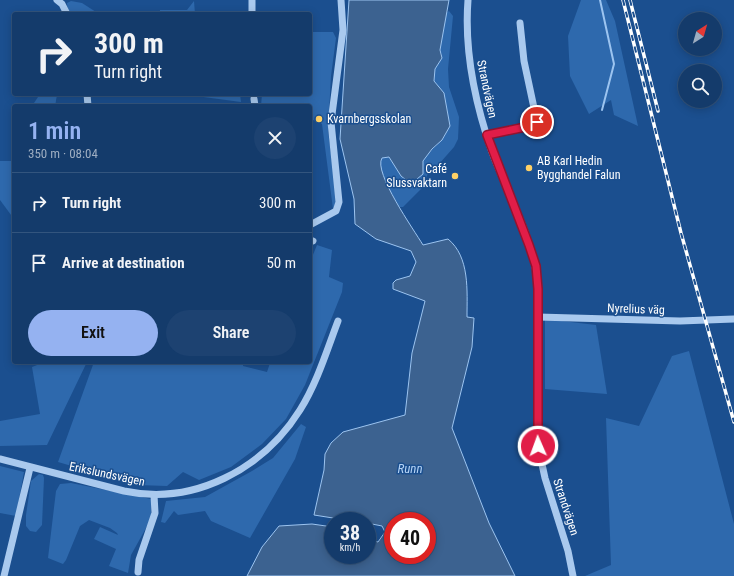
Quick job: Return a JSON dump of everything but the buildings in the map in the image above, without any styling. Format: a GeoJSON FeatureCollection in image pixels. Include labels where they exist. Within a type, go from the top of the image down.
{"type":"FeatureCollection","features":[{"type":"Feature","properties":{"kind":"street"},"geometry":{"type":"LineString","coordinates":[[57,0],[62,4],[66,12]]}},
{"type":"Feature","properties":{"kind":"street"},"geometry":{"type":"LineString","coordinates":[[252,0],[252,12]]}},
{"type":"Feature","properties":{"kind":"street"},"geometry":{"type":"LineString","coordinates":[[312,224],[336,211],[339,202],[331,122],[343,30],[341,0]]}},
{"type":"Feature","properties":{"kind":"street","name":"Strandvägen"},"geometry":{"type":"LineString","coordinates":[[468,0],[467,25],[471,70],[476,98],[487,135],[536,266],[539,450],[552,501],[568,551],[573,576]]}},
{"type":"Feature","properties":{"kind":"street"},"geometry":{"type":"LineString","coordinates":[[487,135],[535,125],[537,122],[524,61],[520,23]]}},
{"type":"Feature","properties":{"kind":"street","name":"Nyrelius väg"},"geometry":{"type":"LineString","coordinates":[[538,317],[680,321],[734,319]]}},
{"type":"Feature","properties":{"kind":"street","name":"Erikslundsvägen"},"geometry":{"type":"LineString","coordinates":[[0,459],[30,468],[132,493],[154,495],[188,492],[208,485],[230,476],[252,463],[288,430],[301,409],[338,321]]}},
{"type":"Feature","properties":{"kind":"street"},"geometry":{"type":"LineString","coordinates":[[4,576],[30,468]]}},
{"type":"Feature","properties":{"kind":"street"},"geometry":{"type":"LineString","coordinates":[[138,572],[138,560],[155,513],[154,495]]}},
{"type":"Feature","properties":{"kind":"shaded area"},"geometry":{"type":"Polygon","coordinates":[[[581,0],[606,0],[615,21],[638,126],[614,115],[611,100],[589,114],[570,76],[568,36],[581,0]]]}},
{"type":"Feature","properties":{"kind":"shaded area"},"geometry":{"type":"Polygon","coordinates":[[[71,1],[82,3],[96,12],[68,12],[67,3],[71,1]]]}},
{"type":"Feature","properties":{"kind":"shaded area"},"geometry":{"type":"Polygon","coordinates":[[[194,1],[195,12],[160,12],[160,10],[187,10],[194,1]]]}},
{"type":"Feature","properties":{"kind":"shaded area"},"geometry":{"type":"Polygon","coordinates":[[[449,11],[453,16],[448,69],[449,87],[459,117],[458,139],[454,147],[439,164],[430,169],[421,189],[403,207],[400,207],[383,178],[380,159],[385,156],[389,157],[401,176],[412,184],[421,174],[423,161],[446,134],[448,128],[447,109],[439,87],[434,81],[435,69],[442,55],[440,50],[446,13],[449,11]]]}},
{"type":"Feature","properties":{"kind":"shaded area"},"geometry":{"type":"Polygon","coordinates":[[[312,32],[333,32],[336,38],[331,76],[328,131],[337,199],[333,209],[322,124],[312,120],[312,104],[261,104],[262,96],[312,96],[312,32]]]}},
{"type":"Feature","properties":{"kind":"shaded area"},"geometry":{"type":"Polygon","coordinates":[[[39,96],[57,96],[55,104],[33,104],[39,96]]]}},
{"type":"Feature","properties":{"kind":"shaded area"},"geometry":{"type":"Polygon","coordinates":[[[196,96],[240,96],[241,102],[196,96]]]}},
{"type":"Feature","properties":{"kind":"shaded area"},"geometry":{"type":"Polygon","coordinates":[[[0,161],[12,161],[12,216],[0,200],[0,161]]]}},
{"type":"Feature","properties":{"kind":"shaded area"},"geometry":{"type":"Polygon","coordinates":[[[317,245],[332,250],[329,277],[343,283],[342,292],[305,385],[286,419],[262,444],[231,467],[199,480],[183,472],[167,486],[137,485],[58,462],[93,364],[243,364],[243,366],[267,372],[270,364],[312,364],[312,257],[317,245]]]}},
{"type":"Feature","properties":{"kind":"shaded area"},"geometry":{"type":"Polygon","coordinates":[[[545,319],[596,325],[607,394],[545,389],[545,319]]]}},
{"type":"Feature","properties":{"kind":"shaded area"},"geometry":{"type":"Polygon","coordinates":[[[689,351],[734,524],[734,576],[585,576],[611,565],[606,418],[639,426],[672,356],[689,351]]]}},
{"type":"Feature","properties":{"kind":"shaded area"},"geometry":{"type":"Polygon","coordinates":[[[40,364],[86,364],[47,445],[0,446],[0,421],[40,414],[32,367],[40,364]]]}},
{"type":"Feature","properties":{"kind":"shaded area"},"geometry":{"type":"Polygon","coordinates":[[[301,424],[306,427],[295,459],[250,538],[211,521],[205,511],[178,515],[174,511],[165,523],[161,522],[166,501],[205,497],[252,471],[273,458],[301,424]]]}},
{"type":"Feature","properties":{"kind":"shaded area"},"geometry":{"type":"Polygon","coordinates":[[[0,466],[24,472],[16,516],[0,513],[0,466]]]}},
{"type":"Feature","properties":{"kind":"shaded area"},"geometry":{"type":"Polygon","coordinates":[[[39,474],[43,475],[44,478],[42,525],[36,532],[30,531],[26,526],[26,515],[31,481],[39,474]]]}},
{"type":"Feature","properties":{"kind":"shaded area"},"geometry":{"type":"Polygon","coordinates":[[[71,483],[151,499],[151,519],[131,555],[128,573],[109,566],[116,549],[94,539],[100,527],[118,535],[117,533],[110,528],[89,520],[80,526],[63,564],[48,558],[56,491],[60,484],[71,483]]]}},
{"type":"Feature","properties":{"kind":"water","name":"Runn"},"geometry":{"type":"Polygon","coordinates":[[[349,0],[449,0],[440,50],[442,58],[435,69],[434,81],[444,93],[450,126],[442,140],[432,149],[423,161],[423,174],[411,184],[401,176],[389,157],[382,158],[381,165],[383,175],[389,188],[423,245],[448,239],[455,246],[464,265],[467,286],[467,317],[474,318],[472,347],[452,428],[489,523],[515,576],[247,576],[262,547],[279,526],[312,524],[324,526],[324,564],[376,564],[376,542],[378,542],[384,533],[384,564],[436,564],[436,512],[384,512],[384,530],[382,526],[376,525],[376,512],[324,512],[324,517],[314,515],[324,470],[325,454],[331,443],[343,432],[405,415],[412,353],[425,301],[393,289],[393,283],[396,280],[410,276],[416,262],[411,251],[376,239],[355,224],[354,199],[340,139],[349,0]]]}},
{"type":"Feature","properties":{"kind":"waterway"},"geometry":{"type":"LineString","coordinates":[[600,0],[614,64],[602,110]]}},
{"type":"Feature","properties":{"kind":"railway"},"geometry":{"type":"LineString","coordinates":[[623,0],[681,233],[734,422]]}},
{"type":"Feature","properties":{"kind":"railway"},"geometry":{"type":"LineString","coordinates":[[630,0],[658,111]]}},
{"type":"Feature","properties":{"kind":"place","name":"Kvarnbergsskolan"},"geometry":{"type":"Point","coordinates":[319,119]}},
{"type":"Feature","properties":{"kind":"place","name":"AB Karl Hedin Bygghandel Falun"},"geometry":{"type":"Point","coordinates":[529,168]}},
{"type":"Feature","properties":{"kind":"place","name":"Café Slussvaktarn"},"geometry":{"type":"Point","coordinates":[455,176]}},
{"type":"Feature","properties":{"kind":"route"},"geometry":{"type":"LineString","coordinates":[[537,122],[535,125],[487,135],[492,152],[522,224],[536,266],[538,289],[538,446]]}}]}
